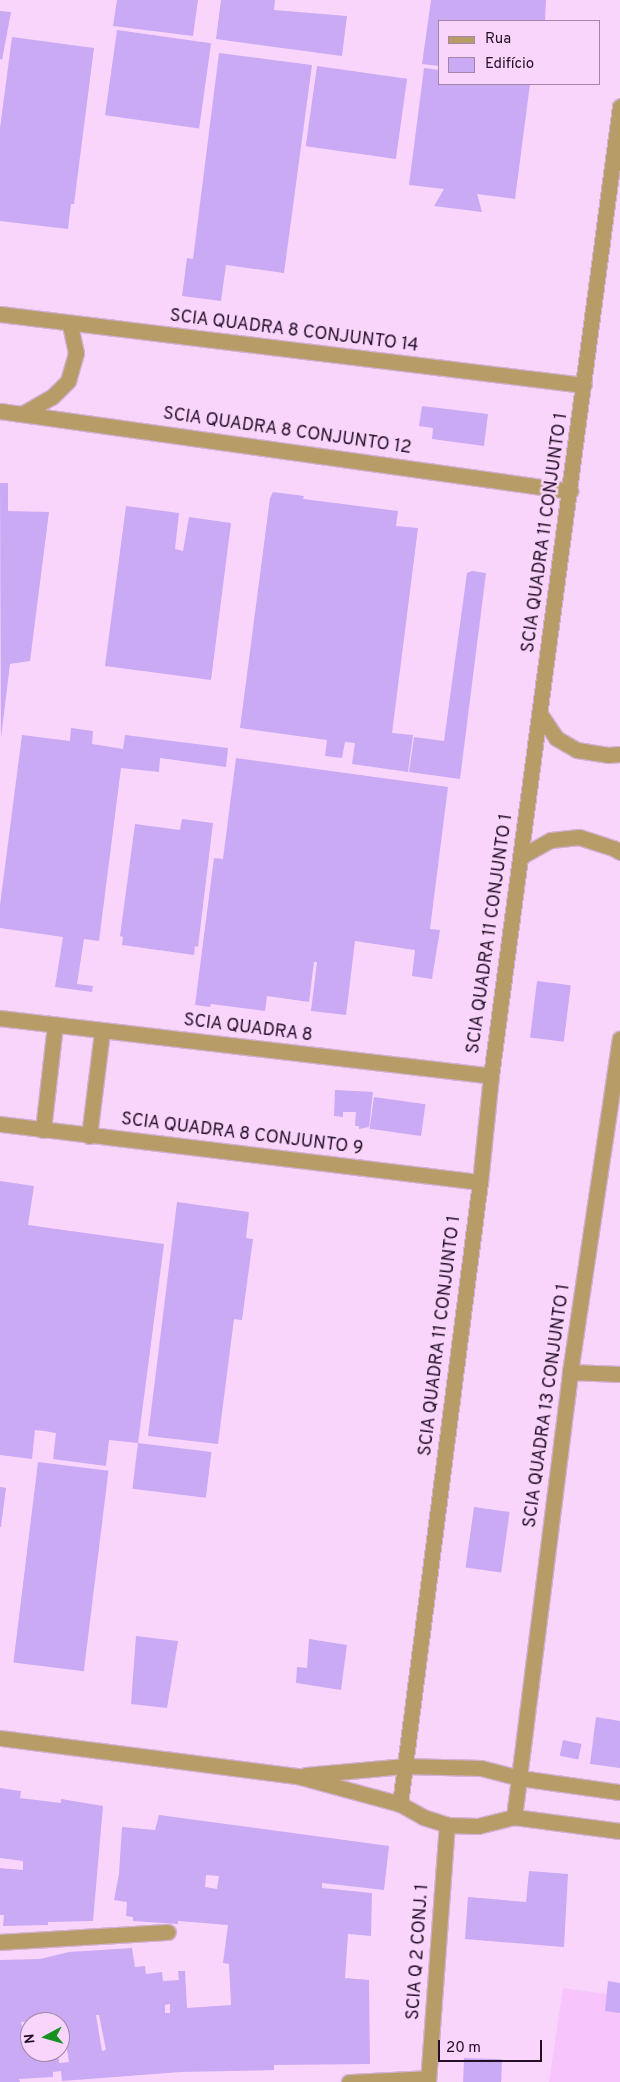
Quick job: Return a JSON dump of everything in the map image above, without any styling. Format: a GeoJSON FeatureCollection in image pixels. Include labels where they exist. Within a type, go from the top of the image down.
{"type":"FeatureCollection","features":[{"type":"Feature","properties":{"kind":"street","name":"SCIA QUADRA 11 CONJUNTO 1"},"geometry":{"type":"LineString","coordinates":[[400,1804],[480,1182],[491,1076],[620,107]]}},
{"type":"Feature","properties":{"kind":"street","name":"SCIA QUADRA 8 CONJUNTO 14"},"geometry":{"type":"LineString","coordinates":[[0,314],[584,385]]}},
{"type":"Feature","properties":{"kind":"street"},"geometry":{"type":"LineString","coordinates":[[22,414],[52,397],[68,381],[76,353],[70,324]]}},
{"type":"Feature","properties":{"kind":"street","name":"SCIA QUADRA 8 CONJUNTO 12"},"geometry":{"type":"LineString","coordinates":[[0,411],[570,491]]}},
{"type":"Feature","properties":{"kind":"street"},"geometry":{"type":"LineString","coordinates":[[540,714],[556,738],[577,750],[608,755],[620,754]]}},
{"type":"Feature","properties":{"kind":"street"},"geometry":{"type":"LineString","coordinates":[[520,857],[551,840],[579,837],[620,852]]}},
{"type":"Feature","properties":{"kind":"street","name":"SCIA QUADRA 8"},"geometry":{"type":"LineString","coordinates":[[0,1018],[491,1076]]}},
{"type":"Feature","properties":{"kind":"street"},"geometry":{"type":"LineString","coordinates":[[43,1130],[55,1025]]}},
{"type":"Feature","properties":{"kind":"street"},"geometry":{"type":"LineString","coordinates":[[89,1136],[102,1031]]}},
{"type":"Feature","properties":{"kind":"street","name":"SCIA QUADRA 13 CONJUNTO 1"},"geometry":{"type":"LineString","coordinates":[[514,1817],[570,1372],[620,1039]]}},
{"type":"Feature","properties":{"kind":"street","name":"SCIA QUADRA 8 CONJUNTO 9"},"geometry":{"type":"LineString","coordinates":[[0,1124],[480,1182]]}},
{"type":"Feature","properties":{"kind":"street"},"geometry":{"type":"LineString","coordinates":[[570,1372],[620,1374]]}},
{"type":"Feature","properties":{"kind":"street"},"geometry":{"type":"LineString","coordinates":[[0,1738],[297,1776],[400,1804],[423,1817],[447,1825],[478,1826],[514,1817],[620,1831]]}},
{"type":"Feature","properties":{"kind":"street"},"geometry":{"type":"LineString","coordinates":[[297,1776],[404,1766],[481,1768],[520,1778],[620,1792]]}},
{"type":"Feature","properties":{"kind":"street","name":"SCIA Q 2 CONJ. 1"},"geometry":{"type":"LineString","coordinates":[[428,2080],[447,1825]]}},
{"type":"Feature","properties":{"kind":"street"},"geometry":{"type":"LineString","coordinates":[[0,1942],[168,1932]]}},
{"type":"Feature","properties":{"kind":"street"},"geometry":{"type":"LineString","coordinates":[[349,2082],[428,2080]]}},
{"type":"Feature","properties":{"kind":"shaded area"},"geometry":{"type":"Polygon","coordinates":[[[563,1988],[620,1996],[620,2082],[549,2082],[563,1988]]]}},
{"type":"Feature","properties":{"kind":"building"},"geometry":{"type":"Polygon","coordinates":[[[117,0],[198,0],[193,36],[113,26],[117,0]]]}},
{"type":"Feature","properties":{"kind":"building"},"geometry":{"type":"Polygon","coordinates":[[[221,0],[275,0],[274,10],[347,16],[342,56],[216,39],[221,0]]]}},
{"type":"Feature","properties":{"kind":"building"},"geometry":{"type":"Polygon","coordinates":[[[431,0],[546,0],[545,20],[438,20],[438,66],[422,64],[431,0]]]}},
{"type":"Feature","properties":{"kind":"building"},"geometry":{"type":"Polygon","coordinates":[[[0,11],[11,12],[2,60],[0,59],[0,11]]]}},
{"type":"Feature","properties":{"kind":"building"},"geometry":{"type":"Polygon","coordinates":[[[117,30],[211,43],[199,128],[105,115],[117,30]]]}},
{"type":"Feature","properties":{"kind":"building"},"geometry":{"type":"Polygon","coordinates":[[[12,37],[94,48],[74,204],[71,204],[68,229],[0,221],[0,128],[12,37]]]}},
{"type":"Feature","properties":{"kind":"building"},"geometry":{"type":"Polygon","coordinates":[[[219,53],[312,65],[284,273],[226,265],[221,301],[182,296],[187,258],[193,259],[219,53]]]}},
{"type":"Feature","properties":{"kind":"building"},"geometry":{"type":"Polygon","coordinates":[[[317,66],[407,79],[396,159],[306,146],[317,66]]]}},
{"type":"Feature","properties":{"kind":"building"},"geometry":{"type":"Polygon","coordinates":[[[424,68],[438,70],[438,85],[530,85],[515,199],[477,194],[482,212],[434,206],[444,189],[409,185],[424,68]]]}},
{"type":"Feature","properties":{"kind":"building"},"geometry":{"type":"Polygon","coordinates":[[[422,406],[488,414],[484,446],[432,439],[433,428],[419,426],[422,406]]]}},
{"type":"Feature","properties":{"kind":"building"},"geometry":{"type":"Polygon","coordinates":[[[0,483],[8,483],[8,511],[49,512],[30,661],[10,664],[1,738],[0,483]]]}},
{"type":"Feature","properties":{"kind":"building"},"geometry":{"type":"Polygon","coordinates":[[[273,492],[304,496],[303,499],[398,511],[396,526],[418,528],[392,733],[413,735],[408,772],[352,764],[355,743],[345,742],[342,758],[325,756],[327,740],[240,728],[270,498],[273,492]]]}},
{"type":"Feature","properties":{"kind":"building"},"geometry":{"type":"Polygon","coordinates":[[[126,506],[179,513],[175,549],[183,551],[189,517],[231,523],[211,680],[105,666],[126,506]]]}},
{"type":"Feature","properties":{"kind":"building"},"geometry":{"type":"Polygon","coordinates":[[[472,571],[486,573],[460,779],[409,772],[414,737],[444,741],[467,573],[472,571]]]}},
{"type":"Feature","properties":{"kind":"building"},"geometry":{"type":"Polygon","coordinates":[[[71,728],[93,731],[92,744],[123,749],[125,735],[228,748],[226,767],[160,758],[159,772],[121,768],[99,941],[84,939],[77,984],[93,986],[92,992],[55,987],[63,937],[0,928],[0,905],[22,735],[70,741],[71,728]]]}},
{"type":"Feature","properties":{"kind":"building"},"geometry":{"type":"Polygon","coordinates":[[[236,758],[448,787],[430,929],[440,930],[432,979],[412,976],[415,950],[355,941],[346,1015],[311,1011],[317,962],[314,962],[309,1002],[267,996],[265,1011],[211,1004],[210,1007],[195,1005],[214,858],[223,859],[236,758]]]}},
{"type":"Feature","properties":{"kind":"building"},"geometry":{"type":"Polygon","coordinates":[[[182,819],[213,823],[198,947],[195,946],[194,955],[122,945],[123,937],[120,936],[135,824],[180,830],[182,819]]]}},
{"type":"Feature","properties":{"kind":"building"},"geometry":{"type":"Polygon","coordinates":[[[537,981],[571,985],[564,1042],[530,1038],[537,981]]]}},
{"type":"Feature","properties":{"kind":"building"},"geometry":{"type":"Polygon","coordinates":[[[335,1090],[373,1092],[369,1127],[359,1129],[359,1126],[355,1126],[356,1112],[343,1112],[343,1117],[334,1116],[335,1090]]]}},
{"type":"Feature","properties":{"kind":"building"},"geometry":{"type":"Polygon","coordinates":[[[374,1097],[425,1104],[421,1136],[370,1129],[374,1097]]]}},
{"type":"Feature","properties":{"kind":"building"},"geometry":{"type":"Polygon","coordinates":[[[0,1181],[34,1186],[28,1225],[164,1244],[138,1443],[109,1440],[106,1466],[53,1459],[56,1433],[35,1430],[32,1459],[0,1455],[0,1181]]]}},
{"type":"Feature","properties":{"kind":"building"},"geometry":{"type":"Polygon","coordinates":[[[177,1202],[249,1212],[246,1238],[253,1239],[242,1320],[234,1319],[218,1444],[148,1436],[177,1202]]]}},
{"type":"Feature","properties":{"kind":"building"},"geometry":{"type":"Polygon","coordinates":[[[138,1443],[211,1452],[206,1498],[132,1489],[138,1443]]]}},
{"type":"Feature","properties":{"kind":"building"},"geometry":{"type":"Polygon","coordinates":[[[38,1462],[108,1471],[84,1671],[13,1662],[38,1462]]]}},
{"type":"Feature","properties":{"kind":"building"},"geometry":{"type":"Polygon","coordinates":[[[0,1487],[6,1488],[1,1527],[0,1527],[0,1487]]]}},
{"type":"Feature","properties":{"kind":"building"},"geometry":{"type":"Polygon","coordinates":[[[474,1507],[510,1512],[501,1572],[466,1567],[474,1507]]]}},
{"type":"Feature","properties":{"kind":"building"},"geometry":{"type":"Polygon","coordinates":[[[136,1636],[178,1641],[167,1708],[131,1704],[136,1636]]]}},
{"type":"Feature","properties":{"kind":"building"},"geometry":{"type":"Polygon","coordinates":[[[309,1639],[347,1645],[341,1690],[296,1683],[297,1667],[307,1668],[309,1639]]]}},
{"type":"Feature","properties":{"kind":"building"},"geometry":{"type":"Polygon","coordinates":[[[596,1717],[620,1721],[620,1768],[590,1764],[596,1717]]]}},
{"type":"Feature","properties":{"kind":"building"},"geometry":{"type":"Polygon","coordinates":[[[563,1740],[582,1744],[578,1760],[560,1756],[563,1740]]]}},
{"type":"Feature","properties":{"kind":"building"},"geometry":{"type":"Polygon","coordinates":[[[0,1788],[21,1791],[20,1798],[61,1803],[61,1799],[103,1806],[93,1921],[3,1926],[4,1915],[0,1915],[0,1868],[23,1870],[23,1861],[0,1858],[0,1788]]]}},
{"type":"Feature","properties":{"kind":"building"},"geometry":{"type":"Polygon","coordinates":[[[159,1815],[389,1846],[384,1890],[322,1883],[322,1888],[372,1893],[371,1936],[348,1934],[345,1978],[369,1980],[370,2064],[274,2065],[274,2070],[181,2072],[62,2081],[61,2071],[53,2072],[53,2077],[19,2079],[20,2082],[0,2082],[0,1960],[40,1959],[69,1952],[132,1948],[135,1967],[145,1966],[146,1974],[162,1972],[163,1981],[179,1980],[178,1971],[185,1971],[187,2008],[231,2005],[229,1964],[223,1963],[228,1925],[178,1921],[178,1924],[133,1921],[133,1917],[126,1916],[127,1902],[114,1900],[119,1874],[122,1827],[155,1830],[159,1815]],[[206,1875],[205,1887],[217,1889],[219,1876],[206,1875]],[[170,2004],[165,2005],[165,2013],[170,2013],[170,2004]],[[96,2015],[102,2051],[106,2050],[99,2015],[96,2015]]]}},
{"type":"Feature","properties":{"kind":"building"},"geometry":{"type":"Polygon","coordinates":[[[529,1871],[568,1874],[564,1947],[465,1939],[468,1897],[526,1902],[529,1871]]]}},
{"type":"Feature","properties":{"kind":"building"},"geometry":{"type":"Polygon","coordinates":[[[608,1981],[620,1983],[620,2013],[605,2011],[608,1981]]]}},
{"type":"Feature","properties":{"kind":"building"},"geometry":{"type":"Polygon","coordinates":[[[464,2058],[502,2059],[501,2082],[463,2082],[464,2058]]]}}]}
